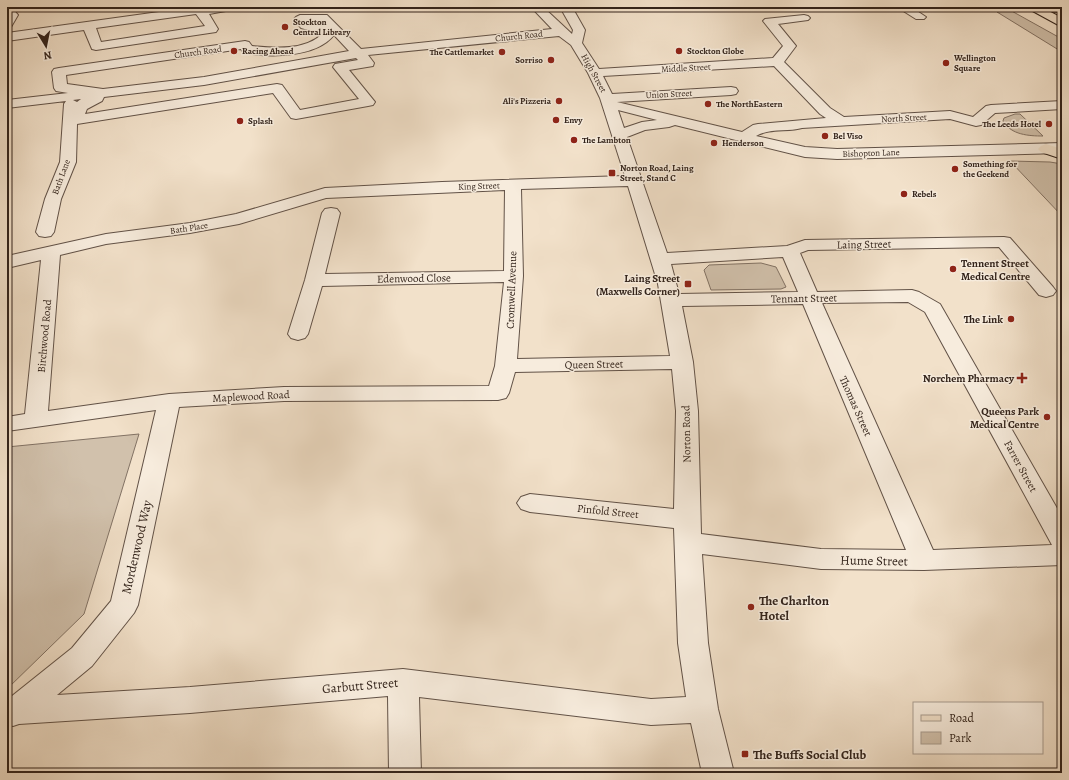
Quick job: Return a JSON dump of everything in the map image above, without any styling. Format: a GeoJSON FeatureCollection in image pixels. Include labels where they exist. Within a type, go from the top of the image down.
{"type":"FeatureCollection","features":[{"type":"Feature","properties":{"kind":"main road"},"geometry":{"type":"LineString","coordinates":[[1036,9],[1062,23]]}},
{"type":"Feature","properties":{"kind":"main road"},"geometry":{"type":"LineString","coordinates":[[1046,149],[1062,154]]}},
{"type":"Feature","properties":{"kind":"street"},"geometry":{"type":"LineString","coordinates":[[7,37],[233,7]]}},
{"type":"Feature","properties":{"kind":"street"},"geometry":{"type":"LineString","coordinates":[[320,7],[336,18],[362,53]]}},
{"type":"Feature","properties":{"kind":"street","name":"High Street"},"geometry":{"type":"LineString","coordinates":[[537,7],[561,32],[576,43],[595,73],[608,101]]}},
{"type":"Feature","properties":{"kind":"street"},"geometry":{"type":"LineString","coordinates":[[559,7],[561,32]]}},
{"type":"Feature","properties":{"kind":"street","name":"High Street"},"geometry":{"type":"LineString","coordinates":[[566,7],[579,30],[576,43]]}},
{"type":"Feature","properties":{"kind":"street"},"geometry":{"type":"LineString","coordinates":[[904,7],[920,17]]}},
{"type":"Feature","properties":{"kind":"street"},"geometry":{"type":"LineString","coordinates":[[7,9],[12,15],[7,24]]}},
{"type":"Feature","properties":{"kind":"street"},"geometry":{"type":"LineString","coordinates":[[1036,9],[1062,9]]}},
{"type":"Feature","properties":{"kind":"street"},"geometry":{"type":"LineString","coordinates":[[88,26],[96,46],[212,29],[202,11]]}},
{"type":"Feature","properties":{"kind":"street","name":"Church Road"},"geometry":{"type":"LineString","coordinates":[[323,17],[362,53],[368,63],[340,67],[368,102],[296,115],[277,88],[77,120],[80,106],[97,98],[98,95],[98,91],[61,88],[59,72],[245,45],[248,49],[282,51],[305,48],[324,40],[328,34],[326,30],[305,24],[300,19],[323,17]]}},
{"type":"Feature","properties":{"kind":"street"},"geometry":{"type":"LineString","coordinates":[[804,18],[769,21],[790,46],[777,62],[825,110],[840,121]]}},
{"type":"Feature","properties":{"kind":"street"},"geometry":{"type":"LineString","coordinates":[[127,20],[138,40]]}},
{"type":"Feature","properties":{"kind":"street","name":"Church Road"},"geometry":{"type":"LineString","coordinates":[[7,104],[98,95],[204,81],[362,53],[561,32]]}},
{"type":"Feature","properties":{"kind":"street","name":"Middle Street"},"geometry":{"type":"LineString","coordinates":[[595,73],[777,62]]}},
{"type":"Feature","properties":{"kind":"street","name":"Union Street"},"geometry":{"type":"LineString","coordinates":[[608,101],[731,91]]}},
{"type":"Feature","properties":{"kind":"street","name":"Bath Lane"},"geometry":{"type":"LineString","coordinates":[[45,232],[53,198],[68,162],[72,97]]}},
{"type":"Feature","properties":{"kind":"street","name":"Bishopton Lane"},"geometry":{"type":"LineString","coordinates":[[608,101],[806,152],[837,154],[1062,148]]}},
{"type":"Feature","properties":{"kind":"street","name":"Norton Road"},"geometry":{"type":"LineString","coordinates":[[608,101],[668,284],[682,362],[687,411],[687,531],[693,643],[703,709],[718,773]]}},
{"type":"Feature","properties":{"kind":"street"},"geometry":{"type":"LineString","coordinates":[[1009,149],[986,128],[991,109],[1062,105]]}},
{"type":"Feature","properties":{"kind":"street","name":"North Street"},"geometry":{"type":"LineString","coordinates":[[744,137],[758,128],[840,121],[950,115],[986,128]]}},
{"type":"Feature","properties":{"kind":"street","name":"Bishopton Lane"},"geometry":{"type":"LineString","coordinates":[[618,135],[642,126],[684,121]]}},
{"type":"Feature","properties":{"kind":"street","name":"King Street"},"geometry":{"type":"LineString","coordinates":[[325,193],[513,185],[634,182]]}},
{"type":"Feature","properties":{"kind":"street","name":"Cromwell Avenue"},"geometry":{"type":"LineString","coordinates":[[498,393],[506,366],[514,276],[512,214],[513,185]]}},
{"type":"Feature","properties":{"kind":"street","name":"Bath Place"},"geometry":{"type":"LineString","coordinates":[[51,252],[106,239],[190,228],[239,219],[325,193]]}},
{"type":"Feature","properties":{"kind":"street"},"geometry":{"type":"LineString","coordinates":[[298,334],[314,280],[331,213]]}},
{"type":"Feature","properties":{"kind":"street","name":"Laing Street"},"geometry":{"type":"LineString","coordinates":[[660,259],[790,251],[805,245],[1004,242],[1046,291]]}},
{"type":"Feature","properties":{"kind":"street","name":"Thomas Street"},"geometry":{"type":"LineString","coordinates":[[790,251],[809,298],[924,560]]}},
{"type":"Feature","properties":{"kind":"street"},"geometry":{"type":"LineString","coordinates":[[7,262],[51,252]]}},
{"type":"Feature","properties":{"kind":"street","name":"Birchwood Road"},"geometry":{"type":"LineString","coordinates":[[36,419],[51,252]]}},
{"type":"Feature","properties":{"kind":"street","name":"Edenwood Close"},"geometry":{"type":"LineString","coordinates":[[314,280],[514,276]]}},
{"type":"Feature","properties":{"kind":"street","name":"Tennant Street"},"geometry":{"type":"LineString","coordinates":[[671,300],[912,296],[933,308]]}},
{"type":"Feature","properties":{"kind":"street","name":"Farrer Street"},"geometry":{"type":"LineString","coordinates":[[933,308],[1062,540]]}},
{"type":"Feature","properties":{"kind":"street","name":"Queen Street"},"geometry":{"type":"LineString","coordinates":[[506,366],[682,362]]}},
{"type":"Feature","properties":{"kind":"street","name":"Maplewood Road"},"geometry":{"type":"LineString","coordinates":[[7,424],[169,401],[284,394],[498,393]]}},
{"type":"Feature","properties":{"kind":"street","name":"Mordenwood Way"},"geometry":{"type":"LineString","coordinates":[[11,714],[82,657],[124,605],[169,401]]}},
{"type":"Feature","properties":{"kind":"street","name":"Pinfold Street"},"geometry":{"type":"LineString","coordinates":[[530,503],[687,531]]}},
{"type":"Feature","properties":{"kind":"street","name":"Hume Street"},"geometry":{"type":"LineString","coordinates":[[687,531],[821,559],[924,560],[1062,555]]}},
{"type":"Feature","properties":{"kind":"street"},"geometry":{"type":"LineString","coordinates":[[403,682],[405,773]]}},
{"type":"Feature","properties":{"kind":"street","name":"Garbutt Street"},"geometry":{"type":"LineString","coordinates":[[11,714],[403,682],[651,712],[703,709]]}},
{"type":"Feature","properties":{"kind":"green space"},"geometry":{"type":"Polygon","coordinates":[[[999,7],[1008,9],[1062,39],[1062,52],[997,12],[1005,11],[999,7]]]}},
{"type":"Feature","properties":{"kind":"green space"},"geometry":{"type":"Polygon","coordinates":[[[1015,114],[1020,114],[1043,136],[1021,134],[1006,126],[1003,121],[1004,118],[1015,114]]]}},
{"type":"Feature","properties":{"kind":"green space"},"geometry":{"type":"Polygon","coordinates":[[[1010,161],[1050,162],[1062,164],[1062,216],[1010,161]]]}},
{"type":"Feature","properties":{"kind":"green space"},"geometry":{"type":"Polygon","coordinates":[[[761,263],[776,267],[786,287],[781,289],[711,290],[704,270],[709,265],[761,263]]]}},
{"type":"Feature","properties":{"kind":"green space"},"geometry":{"type":"Polygon","coordinates":[[[139,434],[84,614],[7,689],[7,447],[139,434]]]}},
{"type":"Feature","properties":{"kind":"place","name":"Stockton Central Library"},"geometry":{"type":"Point","coordinates":[285,27]}},
{"type":"Feature","properties":{"kind":"place","name":"Racing Ahead"},"geometry":{"type":"Point","coordinates":[234,51]}},
{"type":"Feature","properties":{"kind":"place","name":"Stockton Globe"},"geometry":{"type":"Point","coordinates":[679,51]}},
{"type":"Feature","properties":{"kind":"place","name":"The Cattlemarket"},"geometry":{"type":"Point","coordinates":[502,52]}},
{"type":"Feature","properties":{"kind":"place","name":"Sorriso"},"geometry":{"type":"Point","coordinates":[551,60]}},
{"type":"Feature","properties":{"kind":"place","name":"Wellington Square"},"geometry":{"type":"Point","coordinates":[946,63]}},
{"type":"Feature","properties":{"kind":"place","name":"Ali's Pizzeria"},"geometry":{"type":"Point","coordinates":[559,101]}},
{"type":"Feature","properties":{"kind":"place","name":"The NorthEastern"},"geometry":{"type":"Point","coordinates":[708,104]}},
{"type":"Feature","properties":{"kind":"place","name":"Envy"},"geometry":{"type":"Point","coordinates":[556,120]}},
{"type":"Feature","properties":{"kind":"place","name":"Splash"},"geometry":{"type":"Point","coordinates":[240,121]}},
{"type":"Feature","properties":{"kind":"place","name":"The Leeds Hotel"},"geometry":{"type":"Point","coordinates":[1049,124]}},
{"type":"Feature","properties":{"kind":"place","name":"Bel Viso"},"geometry":{"type":"Point","coordinates":[825,136]}},
{"type":"Feature","properties":{"kind":"place","name":"The Lambton"},"geometry":{"type":"Point","coordinates":[574,140]}},
{"type":"Feature","properties":{"kind":"place","name":"Henderson"},"geometry":{"type":"Point","coordinates":[714,143]}},
{"type":"Feature","properties":{"kind":"place","name":"Something for the Geekend"},"geometry":{"type":"Point","coordinates":[955,169]}},
{"type":"Feature","properties":{"kind":"place","name":"Norton Road, Laing Street, Stand C"},"geometry":{"type":"Point","coordinates":[612,173]}},
{"type":"Feature","properties":{"kind":"place","name":"Rebels"},"geometry":{"type":"Point","coordinates":[904,194]}},
{"type":"Feature","properties":{"kind":"place","name":"Tennent Street Medical Centre"},"geometry":{"type":"Point","coordinates":[953,269]}},
{"type":"Feature","properties":{"kind":"place","name":"Laing Street (Maxwells Corner)"},"geometry":{"type":"Point","coordinates":[688,284]}},
{"type":"Feature","properties":{"kind":"place","name":"The Link"},"geometry":{"type":"Point","coordinates":[1011,319]}},
{"type":"Feature","properties":{"kind":"place","name":"Norchem Pharmacy"},"geometry":{"type":"Point","coordinates":[1022,378]}},
{"type":"Feature","properties":{"kind":"place","name":"Queens Park Medical Centre"},"geometry":{"type":"Point","coordinates":[1047,417]}},
{"type":"Feature","properties":{"kind":"place","name":"The Charlton Hotel"},"geometry":{"type":"Point","coordinates":[751,607]}},
{"type":"Feature","properties":{"kind":"place","name":"The Buffs Social Club"},"geometry":{"type":"Point","coordinates":[745,754]}}]}
